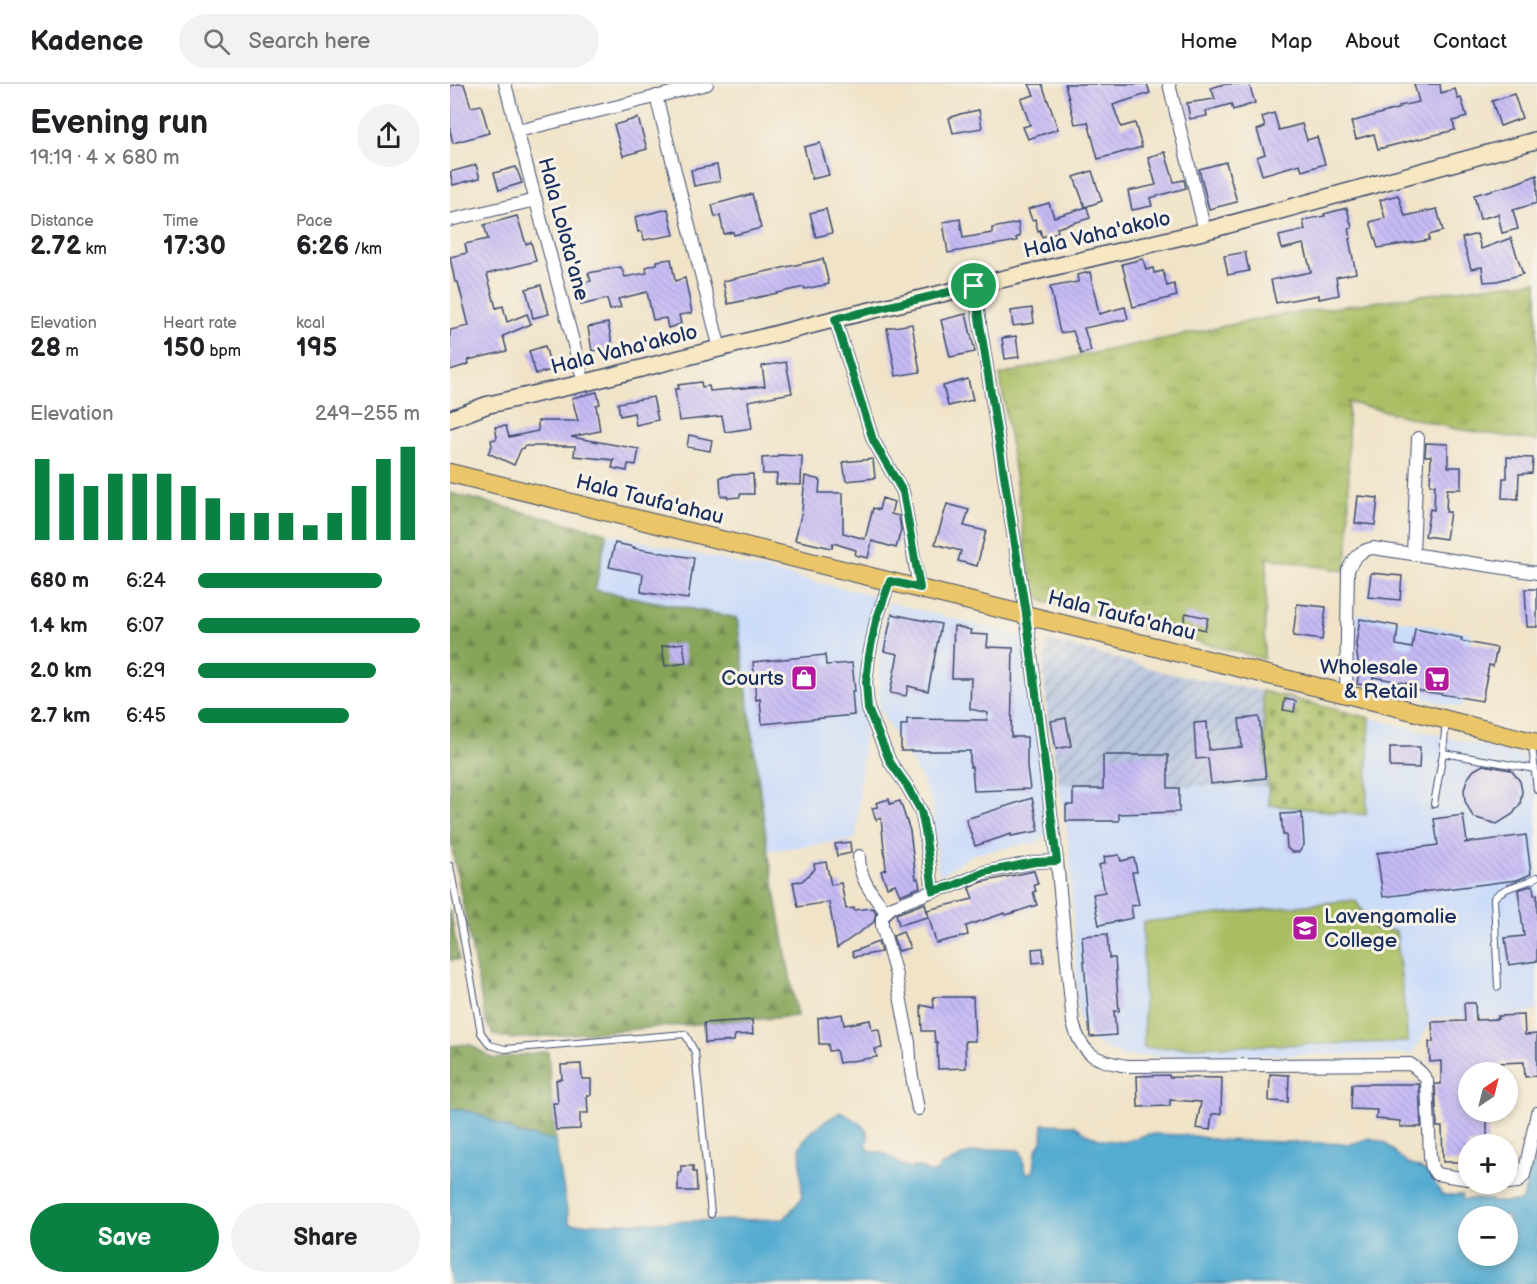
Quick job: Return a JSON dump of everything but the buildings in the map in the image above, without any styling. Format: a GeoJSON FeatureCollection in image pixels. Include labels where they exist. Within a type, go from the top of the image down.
{"type":"FeatureCollection","features":[{"type":"Feature","properties":{"kind":"main road","name":"Hala Vaha'akolo"},"geometry":{"type":"LineString","coordinates":[[452,420],[487,405],[1205,231],[1537,140]]}},
{"type":"Feature","properties":{"kind":"main road","name":"Hala Taufa'ahau"},"geometry":{"type":"LineString","coordinates":[[450,473],[1026,614],[1534,743]]}},
{"type":"Feature","properties":{"kind":"street","name":"Hala Lolota'ane"},"geometry":{"type":"LineString","coordinates":[[505,84],[584,383]]}},
{"type":"Feature","properties":{"kind":"street"},"geometry":{"type":"LineString","coordinates":[[518,131],[707,84]]}},
{"type":"Feature","properties":{"kind":"street"},"geometry":{"type":"LineString","coordinates":[[1169,84],[1205,231]]}},
{"type":"Feature","properties":{"kind":"street"},"geometry":{"type":"LineString","coordinates":[[656,96],[720,349]]}},
{"type":"Feature","properties":{"kind":"street"},"geometry":{"type":"LineString","coordinates":[[450,220],[536,200]]}},
{"type":"Feature","properties":{"kind":"street"},"geometry":{"type":"LineString","coordinates":[[974,286],[1026,614],[1057,861],[1073,1023],[1078,1040],[1089,1053],[1105,1063],[1127,1066],[1410,1064],[1417,1068],[1427,1081],[1432,1168],[1436,1174],[1458,1177]]}},
{"type":"Feature","properties":{"kind":"street"},"geometry":{"type":"LineString","coordinates":[[835,319],[873,440],[903,492],[920,588]]}},
{"type":"Feature","properties":{"kind":"street"},"geometry":{"type":"LineString","coordinates":[[1413,553],[1418,438]]}},
{"type":"Feature","properties":{"kind":"street"},"geometry":{"type":"LineString","coordinates":[[1346,694],[1348,570],[1357,554],[1365,549],[1373,548],[1537,573]]}},
{"type":"Feature","properties":{"kind":"street"},"geometry":{"type":"LineString","coordinates":[[890,581],[876,621],[869,656],[866,682],[868,709],[890,762],[921,811],[933,891]]}},
{"type":"Feature","properties":{"kind":"street"},"geometry":{"type":"LineString","coordinates":[[859,856],[864,882],[886,912]]}},
{"type":"Feature","properties":{"kind":"street"},"geometry":{"type":"LineString","coordinates":[[918,1109],[911,1071],[909,1043],[882,918],[892,907],[953,886],[985,872],[1035,862],[1057,861]]}},
{"type":"Feature","properties":{"kind":"street"},"geometry":{"type":"LineString","coordinates":[[1518,1182],[1524,1175],[1537,1113]]}},
{"type":"Feature","properties":{"kind":"lane"},"geometry":{"type":"LineString","coordinates":[[1434,804],[1446,720]]}},
{"type":"Feature","properties":{"kind":"lane"},"geometry":{"type":"LineString","coordinates":[[1534,743],[1537,790]]}},
{"type":"Feature","properties":{"kind":"lane"},"geometry":{"type":"LineString","coordinates":[[1443,753],[1535,769]]}},
{"type":"Feature","properties":{"kind":"lane"},"geometry":{"type":"LineString","coordinates":[[450,866],[481,1033],[490,1045],[505,1049],[685,1034],[695,1052],[711,1214]]}},
{"type":"Feature","properties":{"kind":"lane"},"geometry":{"type":"LineString","coordinates":[[1498,987],[1494,898],[1506,889],[1527,883],[1537,877]]}},
{"type":"Feature","properties":{"kind":"shaded area"},"geometry":{"type":"Polygon","coordinates":[[[607,533],[875,596],[856,839],[768,851],[737,618],[595,590],[607,533]]]}},
{"type":"Feature","properties":{"kind":"shaded area"},"geometry":{"type":"Polygon","coordinates":[[[889,602],[1024,637],[1050,831],[1039,842],[973,854],[939,876],[932,804],[922,780],[879,709],[880,644],[889,602]]]}},
{"type":"Feature","properties":{"kind":"shaded area"},"geometry":{"type":"Polygon","coordinates":[[[1357,613],[1472,633],[1462,708],[1353,679],[1357,613]]]}},
{"type":"Feature","properties":{"kind":"shaded area"},"geometry":{"type":"Polygon","coordinates":[[[1048,641],[1163,672],[1262,691],[1268,787],[1059,784],[1048,723],[1043,667],[1048,641]]]}},
{"type":"Feature","properties":{"kind":"shaded area","name":"Lavengamalie College"},"geometry":{"type":"Polygon","coordinates":[[[1370,718],[1537,760],[1537,1011],[1495,1017],[1432,1018],[1413,1054],[1122,1056],[1093,1042],[1079,1020],[1069,845],[1059,784],[1268,787],[1269,805],[1366,814],[1370,718]]]}},
{"type":"Feature","properties":{"kind":"green space"},"geometry":{"type":"Polygon","coordinates":[[[1537,281],[1537,441],[1456,429],[1348,402],[1349,536],[1345,571],[1267,558],[1264,659],[1045,602],[1032,589],[1000,375],[1060,360],[1274,316],[1537,281]]]}},
{"type":"Feature","properties":{"kind":"green space"},"geometry":{"type":"Polygon","coordinates":[[[450,493],[607,533],[595,590],[737,618],[768,851],[797,1016],[510,1039],[494,1035],[486,1022],[450,838],[450,493]]]}},
{"type":"Feature","properties":{"kind":"green space"},"geometry":{"type":"Polygon","coordinates":[[[1262,691],[1370,718],[1366,815],[1269,805],[1262,691]]]}},
{"type":"Feature","properties":{"kind":"green space"},"geometry":{"type":"Polygon","coordinates":[[[1355,900],[1374,929],[1396,931],[1408,1042],[1144,1048],[1143,922],[1355,900]]]}},
{"type":"Feature","properties":{"kind":"green space"},"geometry":{"type":"Polygon","coordinates":[[[450,910],[459,960],[450,960],[450,910]]]}},
{"type":"Feature","properties":{"kind":"green space"},"geometry":{"type":"Polygon","coordinates":[[[469,1044],[494,1059],[548,1051],[555,1140],[521,1135],[476,1113],[450,1108],[450,1046],[469,1044]]]}},
{"type":"Feature","properties":{"kind":"water"},"geometry":{"type":"Polygon","coordinates":[[[450,1108],[476,1113],[521,1135],[555,1140],[569,1222],[572,1224],[784,1219],[802,1198],[800,1147],[803,1141],[823,1123],[840,1112],[865,1128],[868,1136],[866,1145],[869,1150],[884,1153],[908,1168],[921,1168],[933,1173],[936,1173],[940,1166],[966,1154],[994,1149],[1019,1150],[1027,1173],[1031,1173],[1034,1170],[1036,1151],[1042,1141],[1043,1124],[1074,1125],[1090,1136],[1123,1142],[1148,1134],[1188,1135],[1219,1140],[1351,1144],[1370,1138],[1385,1143],[1408,1164],[1430,1175],[1442,1195],[1462,1195],[1462,1199],[1491,1200],[1491,1202],[1519,1202],[1523,1199],[1529,1173],[1537,1159],[1537,1284],[450,1284],[450,1108]]]}},
{"type":"Feature","properties":{"kind":"place","name":"Courts"},"geometry":{"type":"Point","coordinates":[804,678]}},
{"type":"Feature","properties":{"kind":"place","name":"Wholesale & Retail"},"geometry":{"type":"Point","coordinates":[1437,679]}},
{"type":"Feature","properties":{"kind":"place","name":"Lavengamalie College"},"geometry":{"type":"Point","coordinates":[1305,928]}},
{"type":"Feature","properties":{"kind":"route"},"geometry":{"type":"LineString","coordinates":[[974,286],[1026,614],[1057,861],[1035,862],[985,872],[953,886],[933,891],[921,811],[890,762],[868,709],[866,682],[876,621],[890,581],[920,588],[903,492],[873,440],[835,319],[974,286]]}}]}
